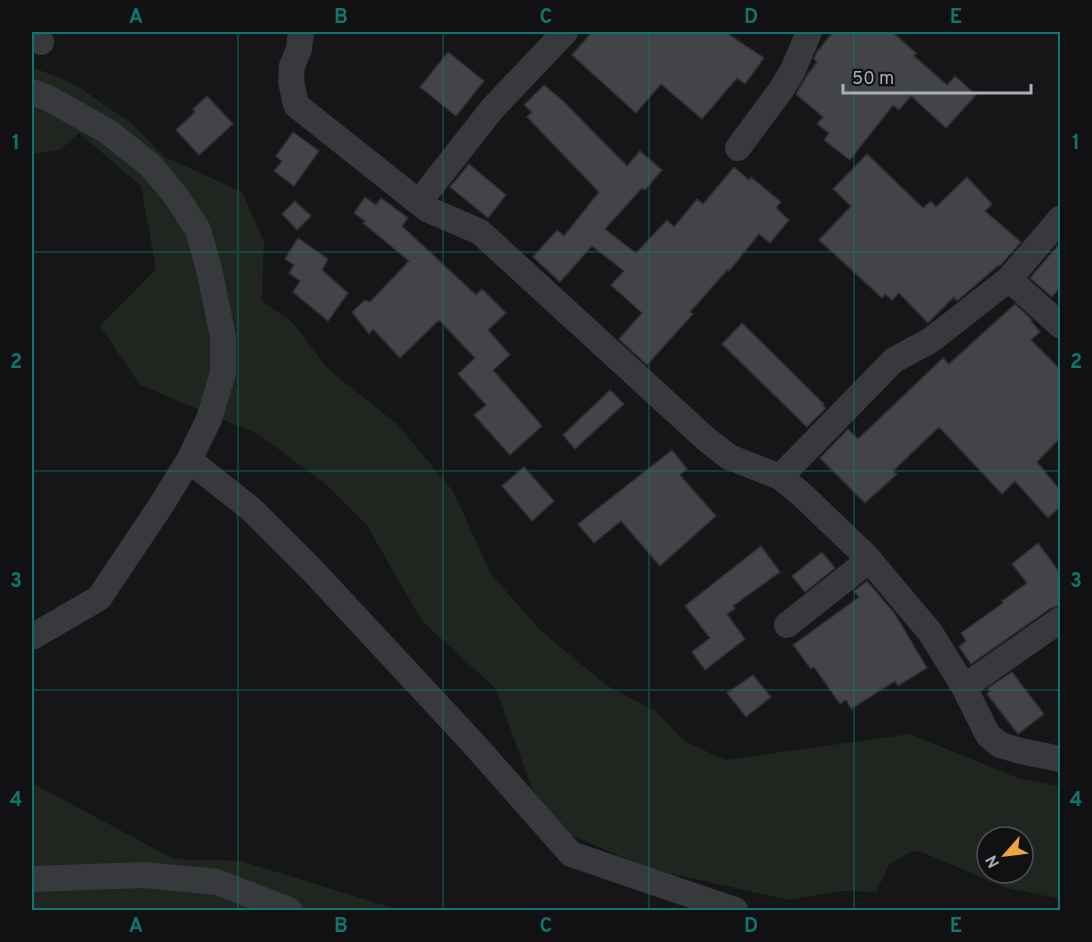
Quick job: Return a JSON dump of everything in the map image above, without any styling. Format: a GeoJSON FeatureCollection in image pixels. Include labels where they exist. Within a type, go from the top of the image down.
{"type":"FeatureCollection","features":[{"type":"Feature","properties":{"kind":"street"},"geometry":{"type":"LineString","coordinates":[[301,32],[299,49],[292,66],[291,81],[296,105],[427,209],[480,232],[490,240],[713,445],[729,457],[780,477],[800,493],[868,560],[930,632],[964,687],[988,735],[1000,745],[1021,752],[1060,759]]}},
{"type":"Feature","properties":{"kind":"street"},"geometry":{"type":"LineString","coordinates":[[419,202],[492,109],[566,32]]}},
{"type":"Feature","properties":{"kind":"street"},"geometry":{"type":"LineString","coordinates":[[738,148],[781,90],[793,70],[809,32]]}},
{"type":"Feature","properties":{"kind":"street"},"geometry":{"type":"LineString","coordinates":[[32,92],[48,98],[107,131],[150,165],[176,196],[198,230],[210,273],[223,337],[223,373],[209,420],[189,460],[99,598],[32,637]]}},
{"type":"Feature","properties":{"kind":"street"},"geometry":{"type":"LineString","coordinates":[[780,477],[894,360],[931,340],[1009,279],[1060,219]]}},
{"type":"Feature","properties":{"kind":"street"},"geometry":{"type":"LineString","coordinates":[[1009,279],[1060,325]]}},
{"type":"Feature","properties":{"kind":"street"},"geometry":{"type":"LineString","coordinates":[[189,460],[251,509],[313,571],[472,742],[571,854],[735,910]]}},
{"type":"Feature","properties":{"kind":"street"},"geometry":{"type":"LineString","coordinates":[[787,625],[868,560]]}},
{"type":"Feature","properties":{"kind":"street"},"geometry":{"type":"LineString","coordinates":[[964,687],[1060,620]]}},
{"type":"Feature","properties":{"kind":"street"},"geometry":{"type":"LineString","coordinates":[[32,879],[144,875],[217,882],[289,910]]}},
{"type":"Feature","properties":{"kind":"shaded area"},"geometry":{"type":"Polygon","coordinates":[[[32,67],[76,85],[132,124],[165,157],[242,192],[264,242],[262,301],[292,322],[329,370],[397,424],[453,491],[491,574],[540,630],[606,685],[655,711],[684,741],[725,760],[910,734],[1020,779],[1060,786],[1060,899],[999,885],[1035,885],[1035,825],[975,825],[975,875],[922,852],[912,851],[889,865],[876,892],[840,891],[789,900],[650,869],[564,832],[537,802],[496,689],[422,621],[366,524],[328,486],[258,434],[140,385],[100,326],[156,269],[141,186],[79,133],[60,150],[32,154],[32,67]]]}},
{"type":"Feature","properties":{"kind":"shaded area"},"geometry":{"type":"Polygon","coordinates":[[[32,783],[174,859],[241,861],[399,910],[32,910],[32,783]]]}},
{"type":"Feature","properties":{"kind":"building"},"geometry":{"type":"Polygon","coordinates":[[[592,32],[725,32],[764,58],[745,84],[737,78],[702,119],[661,84],[636,113],[572,55],[592,32]]]}},
{"type":"Feature","properties":{"kind":"building"},"geometry":{"type":"Polygon","coordinates":[[[833,32],[892,32],[916,53],[914,56],[947,85],[955,76],[976,95],[946,128],[911,96],[899,110],[893,105],[850,160],[824,140],[829,133],[817,124],[823,117],[796,94],[817,62],[814,59],[817,52],[833,32]]]}},
{"type":"Feature","properties":{"kind":"building"},"geometry":{"type":"Polygon","coordinates":[[[448,52],[484,81],[456,116],[420,87],[448,52]]]}},
{"type":"Feature","properties":{"kind":"building"},"geometry":{"type":"Polygon","coordinates":[[[544,85],[563,101],[627,166],[640,151],[662,170],[645,190],[642,188],[605,229],[636,253],[667,220],[674,227],[697,199],[703,204],[734,167],[749,180],[751,177],[781,202],[776,208],[789,220],[770,243],[759,234],[729,271],[728,269],[690,312],[693,314],[647,365],[619,339],[642,313],[611,285],[624,271],[592,246],[560,282],[533,257],[557,230],[564,236],[599,192],[527,117],[532,112],[524,105],[544,85]]]}},
{"type":"Feature","properties":{"kind":"building"},"geometry":{"type":"Polygon","coordinates":[[[207,96],[233,124],[199,155],[176,130],[195,112],[193,109],[207,96]]]}},
{"type":"Feature","properties":{"kind":"building"},"geometry":{"type":"Polygon","coordinates":[[[293,132],[319,151],[294,186],[274,171],[282,161],[276,156],[293,132]]]}},
{"type":"Feature","properties":{"kind":"building"},"geometry":{"type":"Polygon","coordinates":[[[867,154],[923,208],[931,201],[936,207],[967,177],[992,204],[985,211],[1021,242],[1000,266],[957,301],[954,297],[928,323],[899,293],[892,300],[885,294],[882,298],[819,240],[851,206],[833,189],[867,154]]]}},
{"type":"Feature","properties":{"kind":"building"},"geometry":{"type":"Polygon","coordinates":[[[469,164],[506,195],[488,218],[450,187],[469,164]]]}},
{"type":"Feature","properties":{"kind":"building"},"geometry":{"type":"Polygon","coordinates":[[[365,197],[376,205],[381,198],[408,218],[402,226],[476,295],[482,289],[506,313],[488,330],[510,355],[493,370],[542,426],[510,455],[474,415],[486,405],[458,374],[475,358],[439,320],[400,358],[373,329],[369,334],[352,312],[365,300],[370,302],[409,261],[354,213],[365,197]]]}},
{"type":"Feature","properties":{"kind":"building"},"geometry":{"type":"Polygon","coordinates":[[[295,201],[311,216],[297,230],[282,214],[295,201]]]}},
{"type":"Feature","properties":{"kind":"building"},"geometry":{"type":"Polygon","coordinates":[[[298,238],[328,259],[322,270],[348,293],[328,321],[293,292],[300,281],[289,273],[294,265],[285,259],[298,238]]]}},
{"type":"Feature","properties":{"kind":"building"},"geometry":{"type":"Polygon","coordinates":[[[1060,243],[1060,287],[1052,297],[1030,278],[1060,243]]]}},
{"type":"Feature","properties":{"kind":"building"},"geometry":{"type":"Polygon","coordinates":[[[1015,304],[1032,320],[1040,332],[1031,340],[1060,369],[1060,438],[1037,462],[1060,490],[1060,507],[1048,518],[1015,481],[1002,494],[939,427],[893,471],[897,474],[865,503],[820,458],[848,429],[858,439],[943,358],[949,364],[1015,304]]]}},
{"type":"Feature","properties":{"kind":"building"},"geometry":{"type":"Polygon","coordinates":[[[742,323],[824,404],[822,405],[826,408],[807,427],[722,344],[742,323]]]}},
{"type":"Feature","properties":{"kind":"building"},"geometry":{"type":"Polygon","coordinates":[[[610,390],[624,404],[575,449],[563,435],[610,390]]]}},
{"type":"Feature","properties":{"kind":"building"},"geometry":{"type":"Polygon","coordinates":[[[672,450],[687,469],[680,475],[716,516],[660,566],[621,521],[594,543],[578,524],[672,450]]]}},
{"type":"Feature","properties":{"kind":"building"},"geometry":{"type":"Polygon","coordinates":[[[524,467],[554,501],[532,521],[502,486],[524,467]]]}},
{"type":"Feature","properties":{"kind":"building"},"geometry":{"type":"Polygon","coordinates":[[[1038,543],[1060,573],[1060,605],[1051,608],[971,664],[959,647],[966,641],[961,633],[1027,583],[1012,564],[1038,543]]]}},
{"type":"Feature","properties":{"kind":"building"},"geometry":{"type":"Polygon","coordinates":[[[761,546],[780,572],[733,606],[735,609],[727,614],[745,639],[705,670],[692,652],[710,638],[685,606],[761,546]]]}},
{"type":"Feature","properties":{"kind":"building"},"geometry":{"type":"Polygon","coordinates":[[[822,552],[835,568],[805,592],[792,576],[822,552]]]}},
{"type":"Feature","properties":{"kind":"building"},"geometry":{"type":"Polygon","coordinates":[[[867,581],[895,614],[927,668],[898,686],[895,681],[851,709],[846,700],[840,704],[814,667],[811,669],[793,645],[859,597],[854,591],[867,581]]]}},
{"type":"Feature","properties":{"kind":"building"},"geometry":{"type":"Polygon","coordinates":[[[1012,672],[1044,714],[1018,734],[987,694],[990,691],[988,688],[1012,672]]]}},
{"type":"Feature","properties":{"kind":"building"},"geometry":{"type":"Polygon","coordinates":[[[753,675],[771,697],[746,717],[727,693],[753,675]]]}}]}
